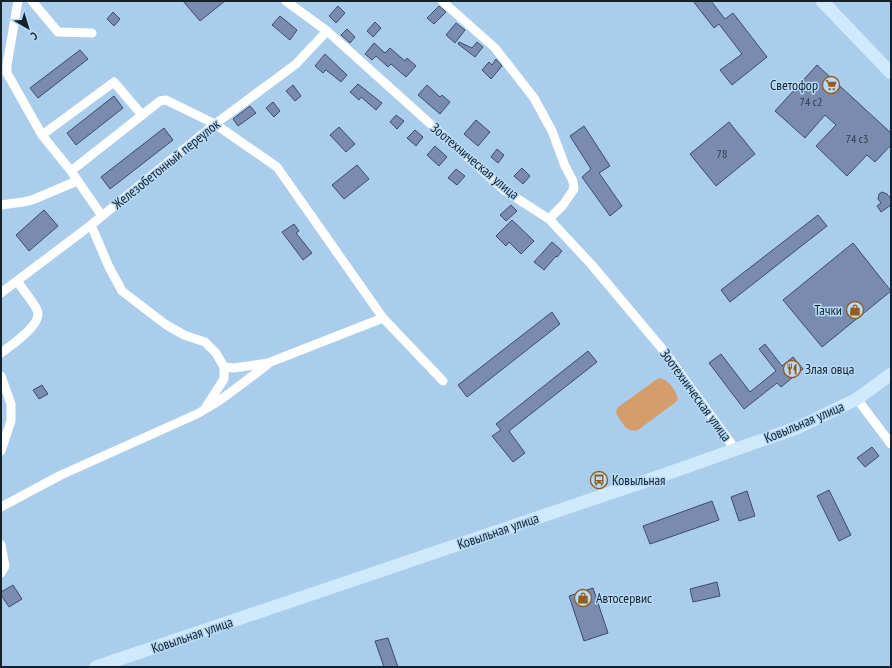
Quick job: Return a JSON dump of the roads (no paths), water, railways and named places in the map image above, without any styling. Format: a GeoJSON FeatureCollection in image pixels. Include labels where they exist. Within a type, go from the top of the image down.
{"type":"FeatureCollection","features":[{"type":"Feature","properties":{"kind":"main road"},"geometry":{"type":"LineString","coordinates":[[822,1],[891,73]]}},
{"type":"Feature","properties":{"kind":"main road","name":"Ковыльная улица"},"geometry":{"type":"LineString","coordinates":[[96,667],[646,481],[799,427],[857,399],[891,374]]}},
{"type":"Feature","properties":{"kind":"street"},"geometry":{"type":"LineString","coordinates":[[18,1],[7,65],[7,73],[42,135],[71,171],[102,216]]}},
{"type":"Feature","properties":{"kind":"street"},"geometry":{"type":"LineString","coordinates":[[32,1],[58,32],[92,33]]}},
{"type":"Feature","properties":{"kind":"street","name":"Зоотехническая улица"},"geometry":{"type":"LineString","coordinates":[[286,1],[327,31],[504,190],[549,218],[591,264],[664,351],[735,450]]}},
{"type":"Feature","properties":{"kind":"street"},"geometry":{"type":"LineString","coordinates":[[442,1],[495,48],[534,98],[552,131],[565,166],[573,181],[574,189],[563,205],[549,218]]}},
{"type":"Feature","properties":{"kind":"street","name":"Железобетонный переулок"},"geometry":{"type":"LineString","coordinates":[[1,293],[102,216],[215,124],[296,64],[327,31]]}},
{"type":"Feature","properties":{"kind":"street"},"geometry":{"type":"LineString","coordinates":[[42,135],[114,82],[142,115]]}},
{"type":"Feature","properties":{"kind":"street"},"geometry":{"type":"LineString","coordinates":[[71,171],[160,101],[166,100],[215,124],[277,167],[383,318],[443,381]]}},
{"type":"Feature","properties":{"kind":"street"},"geometry":{"type":"LineString","coordinates":[[1,205],[32,200],[77,180]]}},
{"type":"Feature","properties":{"kind":"street"},"geometry":{"type":"LineString","coordinates":[[90,225],[109,267],[122,291],[165,324],[184,334],[205,342],[216,354],[224,367],[224,379],[204,409]]}},
{"type":"Feature","properties":{"kind":"street"},"geometry":{"type":"LineString","coordinates":[[1,353],[34,326],[38,318],[38,311],[17,281]]}},
{"type":"Feature","properties":{"kind":"street"},"geometry":{"type":"LineString","coordinates":[[1,507],[61,475],[197,414],[219,400],[268,364],[383,318]]}},
{"type":"Feature","properties":{"kind":"street"},"geometry":{"type":"LineString","coordinates":[[224,367],[234,368],[268,364]]}},
{"type":"Feature","properties":{"kind":"street"},"geometry":{"type":"LineString","coordinates":[[1,376],[11,404],[11,421],[1,451]]}},
{"type":"Feature","properties":{"kind":"street"},"geometry":{"type":"LineString","coordinates":[[857,399],[891,444]]}},
{"type":"Feature","properties":{"kind":"street"},"geometry":{"type":"LineString","coordinates":[[1,545],[5,566],[1,573]]}},
{"type":"Feature","properties":{"kind":"place","name":"Светофор"},"geometry":{"type":"Point","coordinates":[831,85]}},
{"type":"Feature","properties":{"kind":"place","name":"Тачки"},"geometry":{"type":"Point","coordinates":[855,310]}},
{"type":"Feature","properties":{"kind":"place","name":"Злая овца"},"geometry":{"type":"Point","coordinates":[792,369]}},
{"type":"Feature","properties":{"kind":"place","name":"Ковыльная"},"geometry":{"type":"Point","coordinates":[599,480]}},
{"type":"Feature","properties":{"kind":"place","name":"Автосервис"},"geometry":{"type":"Point","coordinates":[583,598]}}]}
